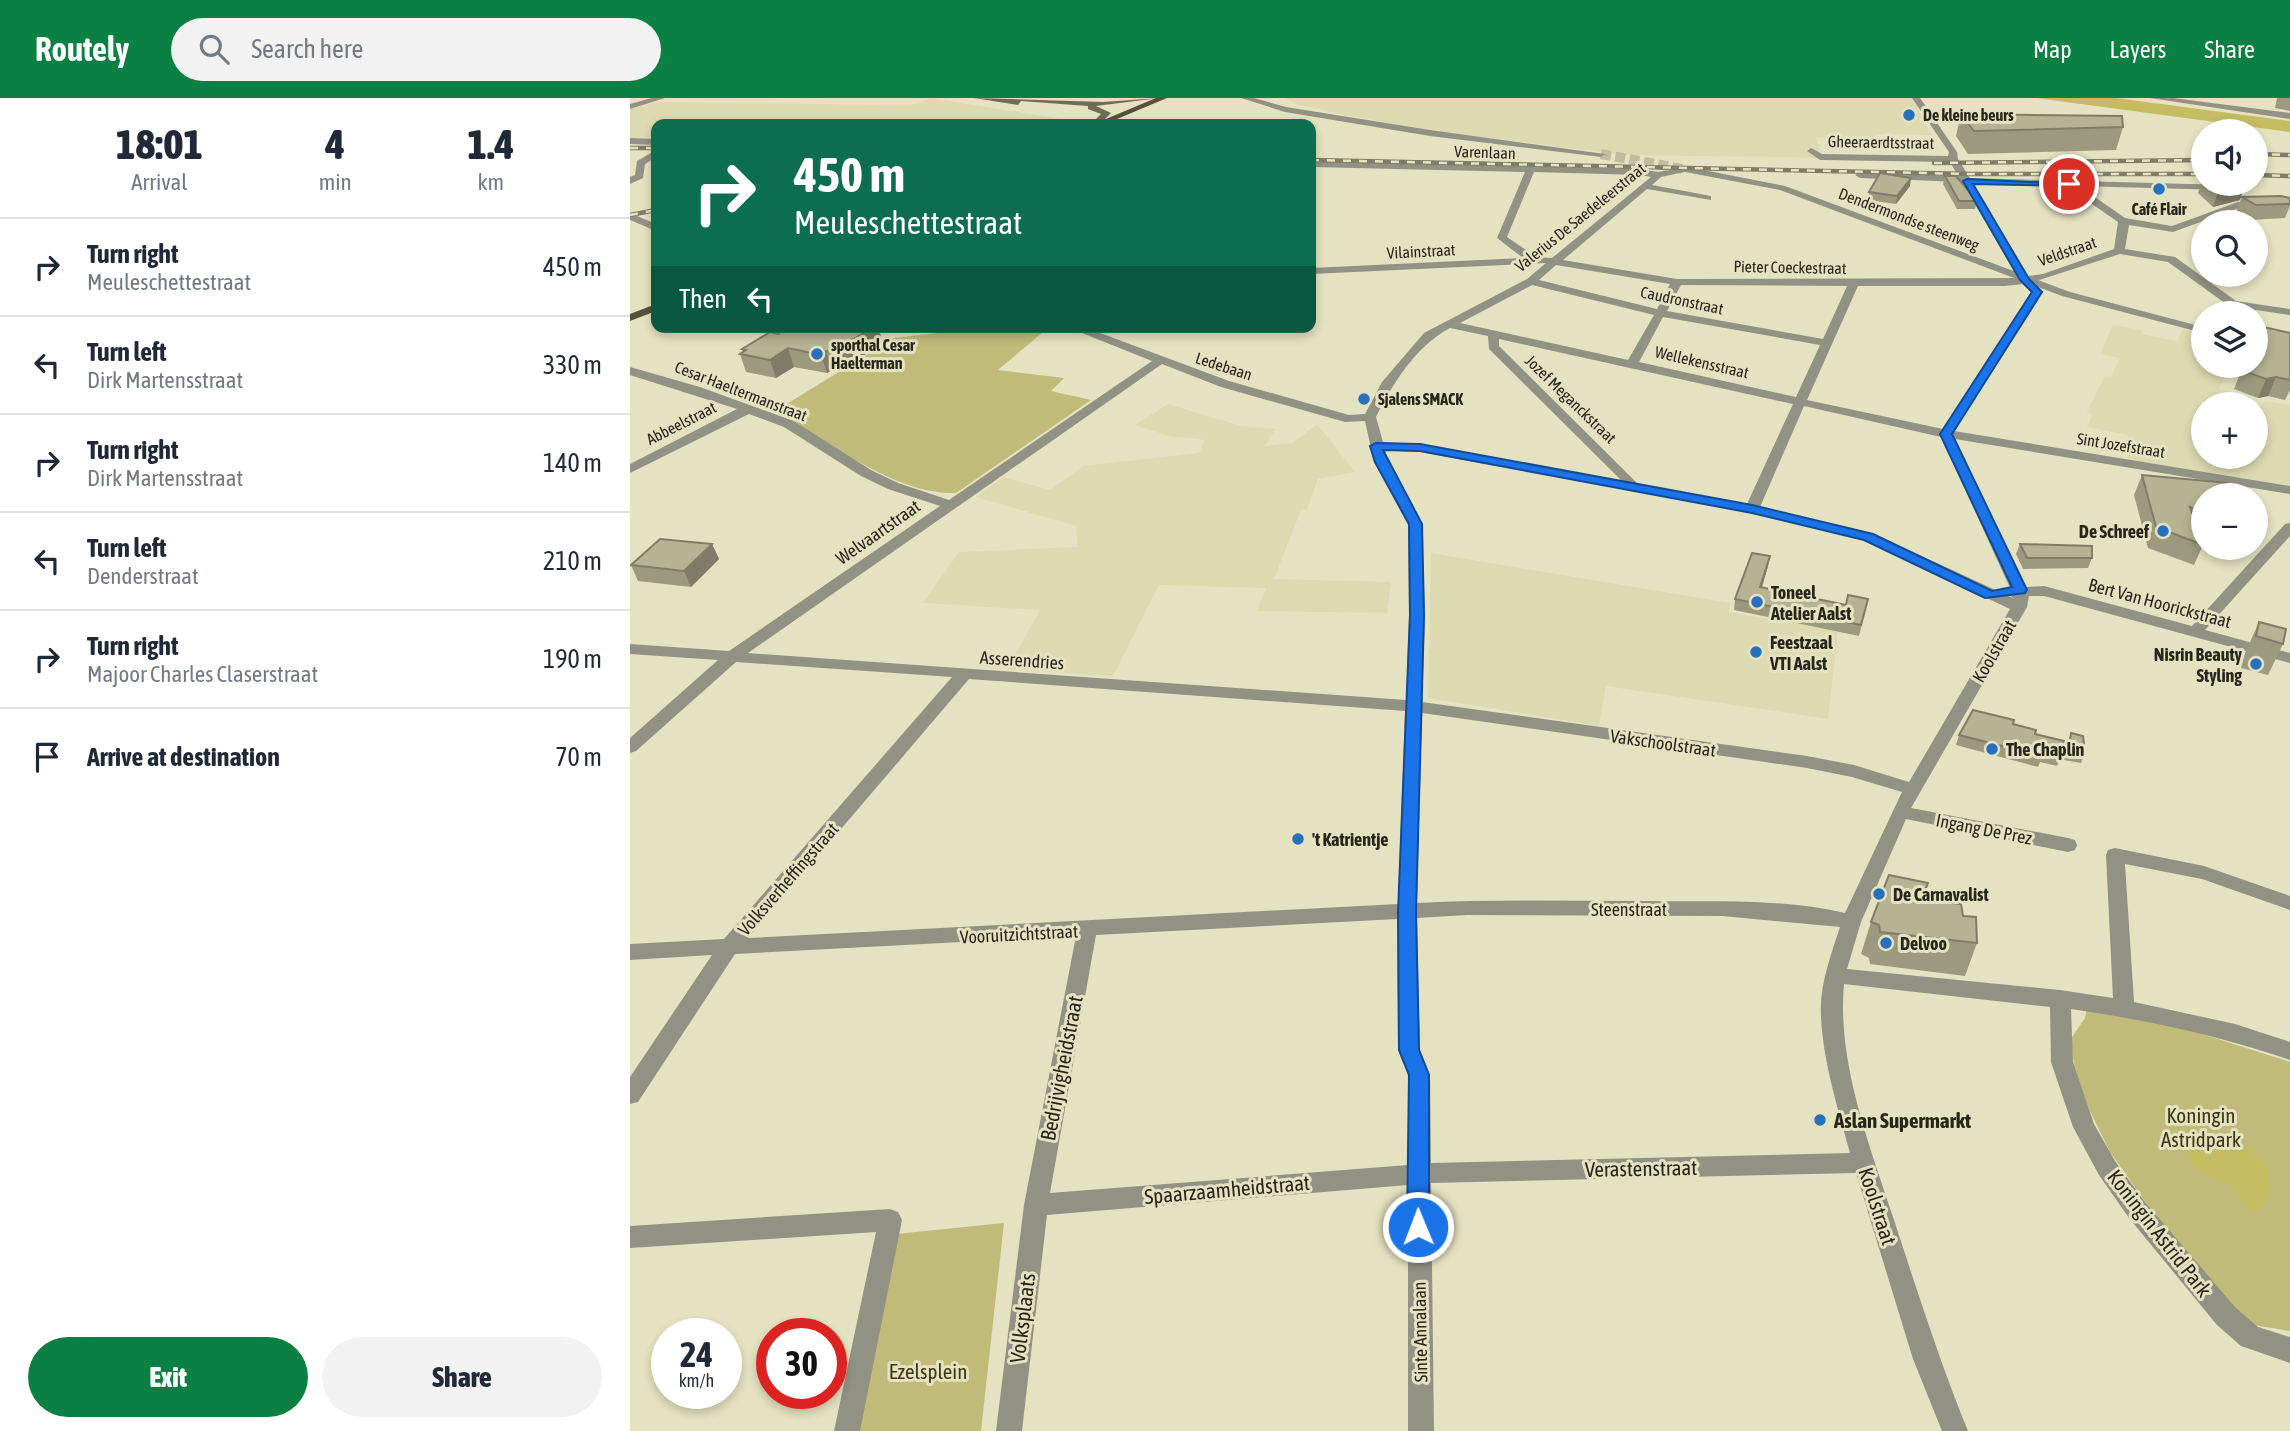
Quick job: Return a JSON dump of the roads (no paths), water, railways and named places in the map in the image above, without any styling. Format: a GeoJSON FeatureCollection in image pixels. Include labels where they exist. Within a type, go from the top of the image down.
{"type":"FeatureCollection","features":[{"type":"Feature","properties":{"kind":"main road"},"geometry":{"type":"LineString","coordinates":[[978,98],[1098,108],[1107,116],[1103,119]]}},
{"type":"Feature","properties":{"kind":"main road"},"geometry":{"type":"LineString","coordinates":[[1006,98],[1103,104],[1155,98]]}},
{"type":"Feature","properties":{"kind":"main road"},"geometry":{"type":"LineString","coordinates":[[1110,119],[1163,98]]}},
{"type":"Feature","properties":{"kind":"main road"},"geometry":{"type":"LineString","coordinates":[[1119,119],[1171,98]]}},
{"type":"Feature","properties":{"kind":"main road"},"geometry":{"type":"LineString","coordinates":[[630,318],[651,309]]}},
{"type":"Feature","properties":{"kind":"main road"},"geometry":{"type":"LineString","coordinates":[[630,325],[651,315]]}},
{"type":"Feature","properties":{"kind":"street"},"geometry":{"type":"LineString","coordinates":[[630,107],[661,98]]}},
{"type":"Feature","properties":{"kind":"street"},"geometry":{"type":"LineString","coordinates":[[1245,98],[1302,111],[1444,135],[1601,154]]}},
{"type":"Feature","properties":{"kind":"street"},"geometry":{"type":"LineString","coordinates":[[1261,98],[1302,111]]}},
{"type":"Feature","properties":{"kind":"street"},"geometry":{"type":"LineString","coordinates":[[1277,98],[1287,107]]}},
{"type":"Feature","properties":{"kind":"street"},"geometry":{"type":"LineString","coordinates":[[1916,98],[1952,152],[1953,159],[2025,280],[2038,292],[1946,434],[2019,598]]}},
{"type":"Feature","properties":{"kind":"street"},"geometry":{"type":"LineString","coordinates":[[2154,98],[2268,109],[2290,116]]}},
{"type":"Feature","properties":{"kind":"street"},"geometry":{"type":"LineString","coordinates":[[630,141],[651,142]]}},
{"type":"Feature","properties":{"kind":"street","name":"Gheeraerdtsstraat"},"geometry":{"type":"LineString","coordinates":[[1811,151],[1820,157],[1953,159]]}},
{"type":"Feature","properties":{"kind":"street"},"geometry":{"type":"LineString","coordinates":[[630,181],[640,176],[634,169],[651,156]]}},
{"type":"Feature","properties":{"kind":"street","name":"Varenlaan"},"geometry":{"type":"LineString","coordinates":[[1316,164],[1640,172],[1658,175]]}},
{"type":"Feature","properties":{"kind":"street","name":"Valerius De Saedeleerstraat"},"geometry":{"type":"LineString","coordinates":[[1370,417],[1386,385],[1428,335],[1531,281],[1658,175],[1684,169]]}},
{"type":"Feature","properties":{"kind":"street","name":"Dendermondse steenweg"},"geometry":{"type":"LineString","coordinates":[[1684,169],[1795,192],[2025,280],[2110,307],[2191,327]]}},
{"type":"Feature","properties":{"kind":"street"},"geometry":{"type":"LineString","coordinates":[[1530,170],[1502,238],[1533,260]]}},
{"type":"Feature","properties":{"kind":"street"},"geometry":{"type":"LineString","coordinates":[[1860,175],[2191,187]]}},
{"type":"Feature","properties":{"kind":"street"},"geometry":{"type":"LineString","coordinates":[[2069,184],[2122,222],[2173,229]]}},
{"type":"Feature","properties":{"kind":"street"},"geometry":{"type":"LineString","coordinates":[[1645,186],[1708,198]]}},
{"type":"Feature","properties":{"kind":"street"},"geometry":{"type":"LineString","coordinates":[[2245,196],[2253,203]]}},
{"type":"Feature","properties":{"kind":"street"},"geometry":{"type":"LineString","coordinates":[[2164,257],[2169,232],[2173,229],[2238,205],[2290,204]]}},
{"type":"Feature","properties":{"kind":"street"},"geometry":{"type":"LineString","coordinates":[[631,217],[651,226]]}},
{"type":"Feature","properties":{"kind":"street"},"geometry":{"type":"LineString","coordinates":[[2122,222],[2124,226],[2119,251],[2164,257],[2222,301]]}},
{"type":"Feature","properties":{"kind":"street","name":"Veldstraat"},"geometry":{"type":"LineString","coordinates":[[2025,280],[2045,277],[2119,251]]}},
{"type":"Feature","properties":{"kind":"street","name":"Pieter Coeckestraat"},"geometry":{"type":"LineString","coordinates":[[1555,261],[1676,282],[1853,284],[2025,280]]}},
{"type":"Feature","properties":{"kind":"street","name":"Vilainstraat"},"geometry":{"type":"LineString","coordinates":[[1316,271],[1555,261]]}},
{"type":"Feature","properties":{"kind":"street","name":"Caudronstraat"},"geometry":{"type":"LineString","coordinates":[[1531,281],[1661,313],[1828,342]]}},
{"type":"Feature","properties":{"kind":"street"},"geometry":{"type":"LineString","coordinates":[[1633,362],[1676,282]]}},
{"type":"Feature","properties":{"kind":"street"},"geometry":{"type":"LineString","coordinates":[[1752,509],[1853,284]]}},
{"type":"Feature","properties":{"kind":"street"},"geometry":{"type":"LineString","coordinates":[[2268,308],[2290,312]]}},
{"type":"Feature","properties":{"kind":"street","name":"Wellekensstraat"},"geometry":{"type":"LineString","coordinates":[[1449,324],[1633,362],[1946,434]]}},
{"type":"Feature","properties":{"kind":"street","name":"Ledebaan"},"geometry":{"type":"LineString","coordinates":[[1088,333],[1225,384],[1341,417],[1370,417]]}},
{"type":"Feature","properties":{"kind":"street","name":"Jozef Meganckstraat"},"geometry":{"type":"LineString","coordinates":[[1494,334],[1493,347],[1631,482],[1632,486]]}},
{"type":"Feature","properties":{"kind":"street","name":"Welvaartstraat"},"geometry":{"type":"LineString","coordinates":[[630,747],[730,658],[1158,361]]}},
{"type":"Feature","properties":{"kind":"street","name":"Cesar Haeltermanstraat"},"geometry":{"type":"LineString","coordinates":[[630,371],[789,424],[876,478],[950,505]]}},
{"type":"Feature","properties":{"kind":"street","name":"Abbeelstraat"},"geometry":{"type":"LineString","coordinates":[[630,469],[748,409]]}},
{"type":"Feature","properties":{"kind":"street"},"geometry":{"type":"LineString","coordinates":[[1370,417],[1376,446]]}},
{"type":"Feature","properties":{"kind":"street","name":"Sint Jozefstraat"},"geometry":{"type":"LineString","coordinates":[[1946,434],[2290,490]]}},
{"type":"Feature","properties":{"kind":"street","name":"Bert Van Hoorickstraat"},"geometry":{"type":"LineString","coordinates":[[1376,446],[1420,448],[1752,509],[1868,537],[1990,595],[2019,598],[2044,591],[2290,658]]}},
{"type":"Feature","properties":{"kind":"street","name":"Sinte Annalaan"},"geometry":{"type":"LineString","coordinates":[[1376,446],[1381,462],[1415,524],[1417,615],[1407,912],[1409,1050],[1419,1075],[1422,1431]]}},
{"type":"Feature","properties":{"kind":"street"},"geometry":{"type":"LineString","coordinates":[[2195,632],[2290,527]]}},
{"type":"Feature","properties":{"kind":"street","name":"Koolstraat"},"geometry":{"type":"LineString","coordinates":[[1955,1431],[1926,1359],[1844,1096],[1831,1015],[1835,975],[1851,922],[1900,812],[1922,777],[2019,598]]}},
{"type":"Feature","properties":{"kind":"street","name":"Asserendries"},"geometry":{"type":"LineString","coordinates":[[630,649],[1412,706]]}},
{"type":"Feature","properties":{"kind":"street","name":"Volksverheffingstraat"},"geometry":{"type":"LineString","coordinates":[[630,1095],[728,948],[963,675]]}},
{"type":"Feature","properties":{"kind":"street","name":"Vakschoolstraat"},"geometry":{"type":"LineString","coordinates":[[1412,706],[1807,762],[1854,771],[1912,789]]}},
{"type":"Feature","properties":{"kind":"street","name":"Ingang De Prez"},"geometry":{"type":"LineString","coordinates":[[1900,812],[2068,845]]}},
{"type":"Feature","properties":{"kind":"street"},"geometry":{"type":"LineString","coordinates":[[2124,1006],[2115,855],[2204,873],[2290,903]]}},
{"type":"Feature","properties":{"kind":"street","name":"Steenstraat"},"geometry":{"type":"LineString","coordinates":[[1407,912],[1467,908],[1722,909],[1826,916],[1851,922]]}},
{"type":"Feature","properties":{"kind":"street","name":"Vooruitzichtstraat"},"geometry":{"type":"LineString","coordinates":[[630,952],[1407,912]]}},
{"type":"Feature","properties":{"kind":"street","name":"Bedrijvigheidstraat"},"geometry":{"type":"LineString","coordinates":[[1036,1205],[1087,930]]}},
{"type":"Feature","properties":{"kind":"street"},"geometry":{"type":"LineString","coordinates":[[1835,975],[2124,1006],[2189,1021],[2290,1051]]}},
{"type":"Feature","properties":{"kind":"street","name":"Koningin Astrid Park"},"geometry":{"type":"LineString","coordinates":[[2060,998],[2062,1062],[2084,1127],[2107,1168],[2137,1210],[2226,1316],[2250,1337],[2290,1350]]}},
{"type":"Feature","properties":{"kind":"street","name":"Verastenstraat"},"geometry":{"type":"LineString","coordinates":[[1418,1177],[1445,1172],[1864,1163]]}},
{"type":"Feature","properties":{"kind":"street","name":"Spaarzaamheidstraat"},"geometry":{"type":"LineString","coordinates":[[1036,1205],[1381,1176],[1418,1177]]}},
{"type":"Feature","properties":{"kind":"street","name":"Volksplaats"},"geometry":{"type":"LineString","coordinates":[[1009,1431],[1036,1205]]}},
{"type":"Feature","properties":{"kind":"street"},"geometry":{"type":"LineString","coordinates":[[630,1237],[890,1220],[847,1431]]}},
{"type":"Feature","properties":{"kind":"tunnel"},"geometry":{"type":"LineString","coordinates":[[1601,154],[1683,169]]}},
{"type":"Feature","properties":{"kind":"railway"},"geometry":{"type":"LineString","coordinates":[[630,148],[651,148]]}},
{"type":"Feature","properties":{"kind":"railway"},"geometry":{"type":"LineString","coordinates":[[2268,154],[2290,155]]}},
{"type":"Feature","properties":{"kind":"railway"},"geometry":{"type":"LineString","coordinates":[[1316,160],[1972,174],[2191,174]]}},
{"type":"Feature","properties":{"kind":"railway"},"geometry":{"type":"LineString","coordinates":[[1934,163],[2191,160]]}},
{"type":"Feature","properties":{"kind":"railway"},"geometry":{"type":"LineString","coordinates":[[2268,175],[2290,176]]}},
{"type":"Feature","properties":{"kind":"railway"},"geometry":{"type":"LineString","coordinates":[[630,215],[651,211]]}},
{"type":"Feature","properties":{"kind":"place","name":"De kleine beurs"},"geometry":{"type":"Point","coordinates":[1909,115]}},
{"type":"Feature","properties":{"kind":"place","name":"Café Flair"},"geometry":{"type":"Point","coordinates":[2159,189]}},
{"type":"Feature","properties":{"kind":"place","name":"sporthal Cesar Haelterman"},"geometry":{"type":"Point","coordinates":[817,354]}},
{"type":"Feature","properties":{"kind":"place","name":"Sjalens SMACK"},"geometry":{"type":"Point","coordinates":[1364,399]}},
{"type":"Feature","properties":{"kind":"place","name":"De Schreef"},"geometry":{"type":"Point","coordinates":[2163,531]}},
{"type":"Feature","properties":{"kind":"place","name":"Toneel Atelier Aalst"},"geometry":{"type":"Point","coordinates":[1757,602]}},
{"type":"Feature","properties":{"kind":"place","name":"Feestzaal VTI Aalst"},"geometry":{"type":"Point","coordinates":[1756,652]}},
{"type":"Feature","properties":{"kind":"place","name":"Nisrin Beauty Styling"},"geometry":{"type":"Point","coordinates":[2256,664]}},
{"type":"Feature","properties":{"kind":"place","name":"The Chaplin"},"geometry":{"type":"Point","coordinates":[1992,749]}},
{"type":"Feature","properties":{"kind":"place","name":"'t Katrientje"},"geometry":{"type":"Point","coordinates":[1298,839]}},
{"type":"Feature","properties":{"kind":"place","name":"De Carnavalist"},"geometry":{"type":"Point","coordinates":[1879,894]}},
{"type":"Feature","properties":{"kind":"place","name":"Delvoo"},"geometry":{"type":"Point","coordinates":[1886,943]}},
{"type":"Feature","properties":{"kind":"place","name":"Aslan Supermarkt"},"geometry":{"type":"Point","coordinates":[1820,1120]}},
{"type":"Feature","properties":{"kind":"park label","name":"Koningin Astridpark"},"geometry":{"type":"Point","coordinates":[2201,1127]}},
{"type":"Feature","properties":{"kind":"park label","name":"Ezelsplein"},"geometry":{"type":"Point","coordinates":[928,1371]}}]}
